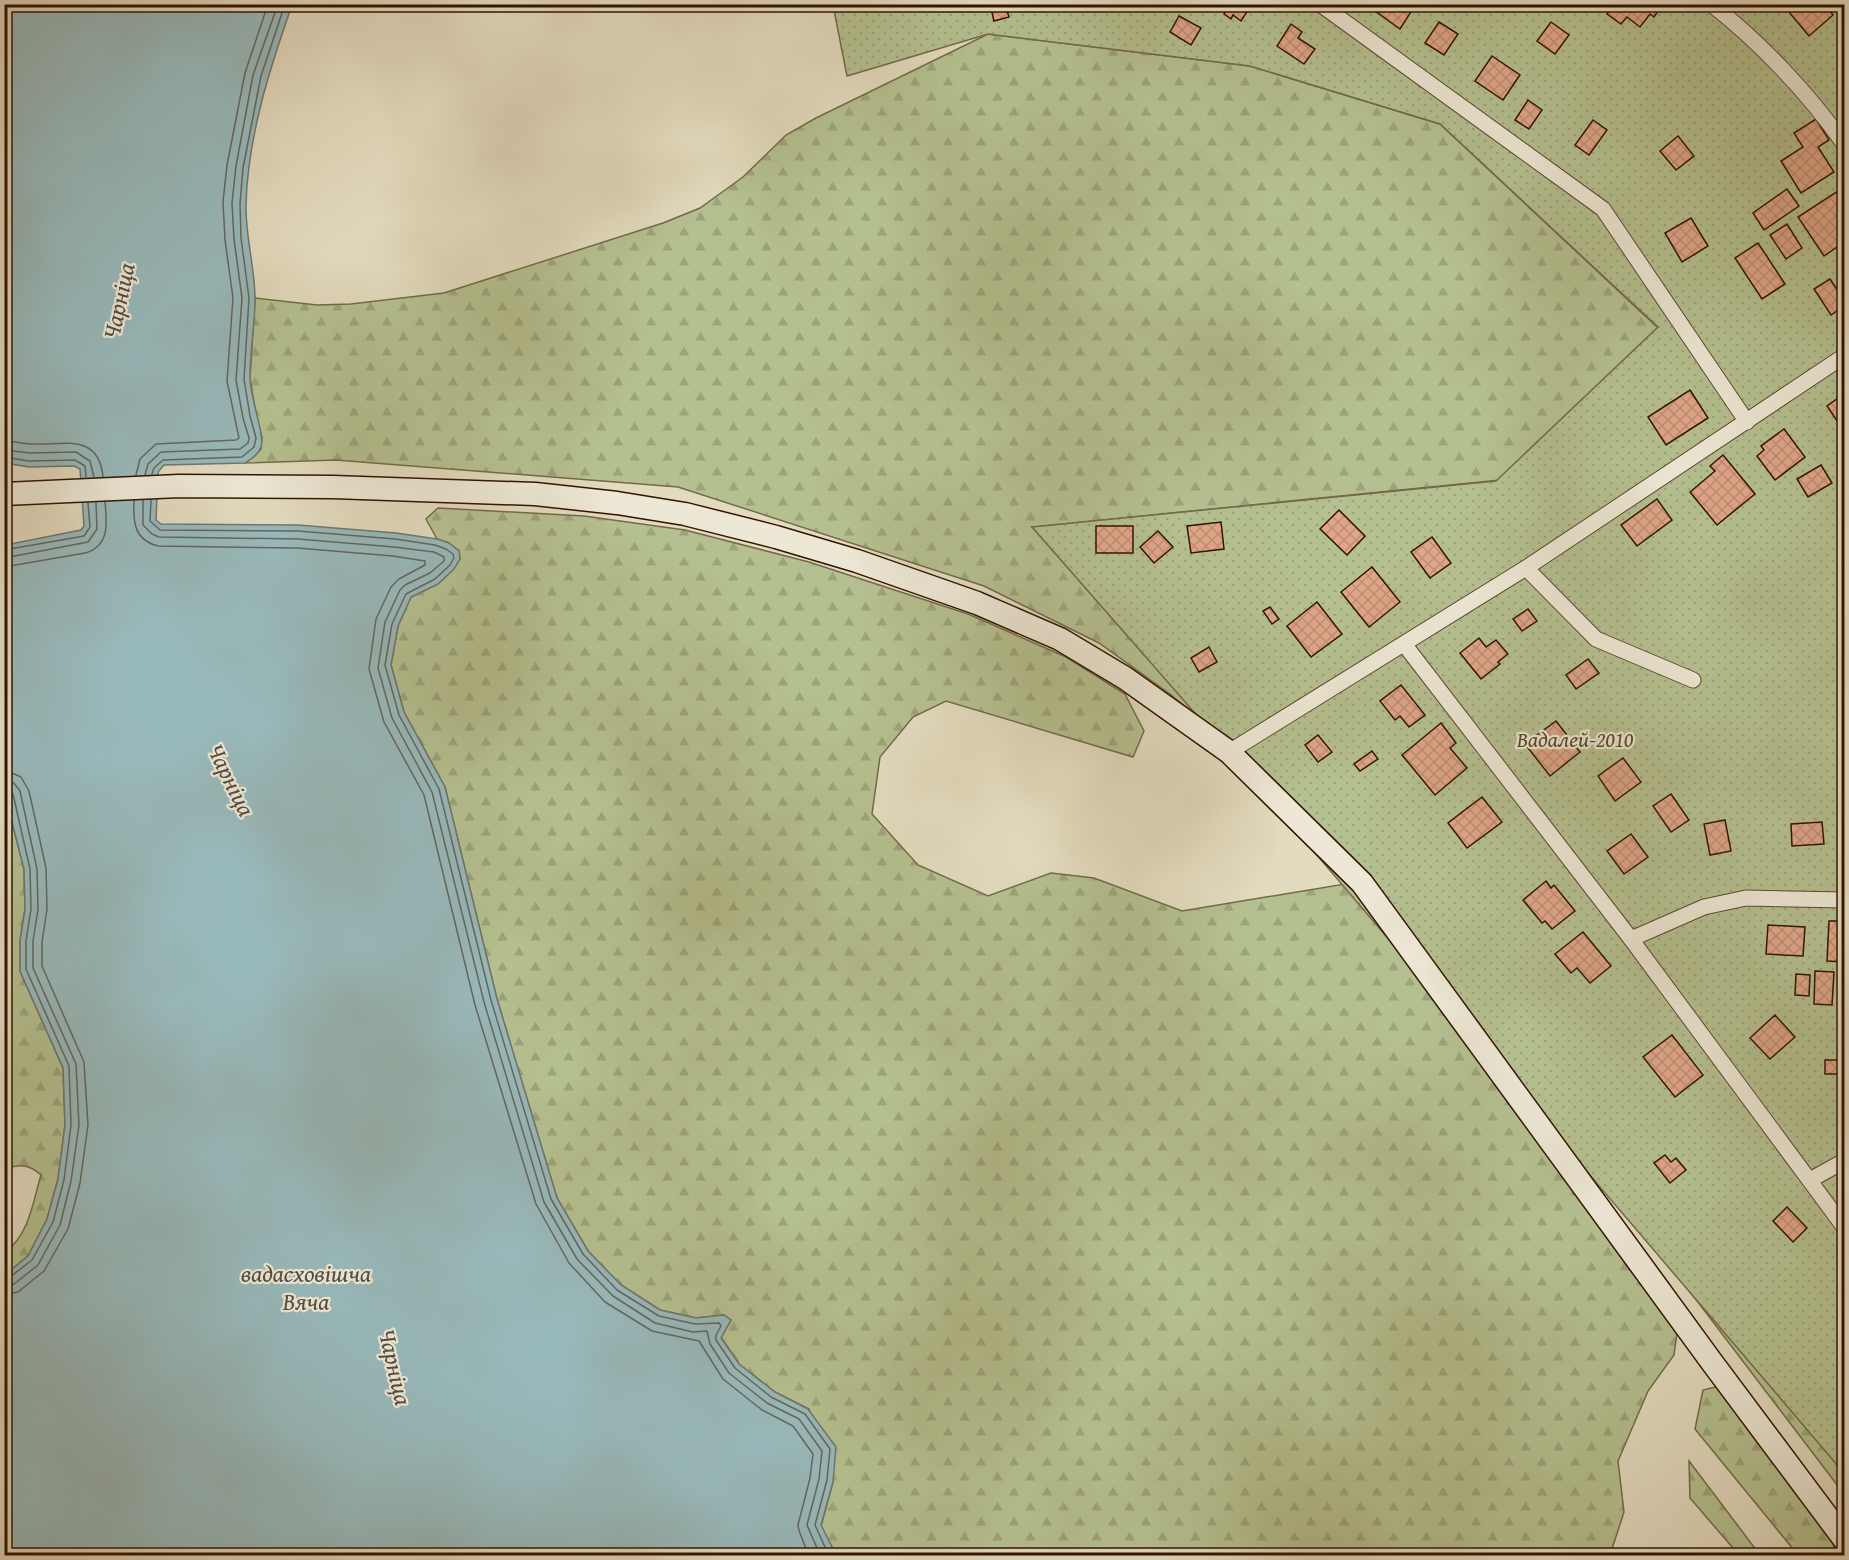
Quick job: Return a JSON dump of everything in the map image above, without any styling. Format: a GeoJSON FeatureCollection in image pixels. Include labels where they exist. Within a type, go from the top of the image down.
{"type":"FeatureCollection","features":[{"type":"Feature","properties":{"kind":"street"},"geometry":{"type":"LineString","coordinates":[[1320,4],[1603,209],[1747,422]]}},
{"type":"Feature","properties":{"kind":"street"},"geometry":{"type":"LineString","coordinates":[[1711,4],[1749,36],[1825,116],[1845,144]]}},
{"type":"Feature","properties":{"kind":"street"},"geometry":{"type":"LineString","coordinates":[[1229,752],[1526,568],[1845,356]]}},
{"type":"Feature","properties":{"kind":"street"},"geometry":{"type":"LineString","coordinates":[[4,494],[179,486],[333,487],[535,494],[629,505],[708,519],[858,561],[977,603],[1060,639],[1125,678],[1229,752],[1362,883],[1711,1361],[1845,1539]]}},
{"type":"Feature","properties":{"kind":"street"},"geometry":{"type":"LineString","coordinates":[[1526,568],[1596,639],[1694,680]]}},
{"type":"Feature","properties":{"kind":"street"},"geometry":{"type":"LineString","coordinates":[[1404,644],[1631,939],[1845,1227]]}},
{"type":"Feature","properties":{"kind":"street"},"geometry":{"type":"LineString","coordinates":[[1631,939],[1704,907],[1746,898],[1845,900]]}},
{"type":"Feature","properties":{"kind":"street"},"geometry":{"type":"LineString","coordinates":[[1810,1180],[1845,1161]]}},
{"type":"Feature","properties":{"kind":"green space","name":"Вадалей-2010"},"geometry":{"type":"Polygon","coordinates":[[[833,5],[1844,5],[1844,1473],[1229,752],[1032,527],[1496,481],[1658,327],[1440,124],[1250,66],[988,34],[847,76],[833,5]]]}},
{"type":"Feature","properties":{"kind":"green space"},"geometry":{"type":"Polygon","coordinates":[[[988,34],[1250,66],[1440,124],[1658,328],[1662,379],[1616,418],[1596,447],[1594,481],[1582,501],[1535,525],[1510,479],[1032,527],[1351,810],[1519,935],[1551,1066],[1668,1193],[1844,1437],[1844,1494],[1356,853],[1170,694],[1099,643],[984,586],[678,487],[336,460],[245,463],[261,449],[262,437],[250,378],[255,298],[317,305],[351,304],[444,293],[663,223],[700,208],[743,177],[786,135],[988,34]]]}},
{"type":"Feature","properties":{"kind":"green space"},"geometry":{"type":"Polygon","coordinates":[[[438,508],[584,516],[685,530],[809,562],[968,614],[1066,657],[1125,694],[1144,731],[1133,757],[946,701],[913,717],[880,757],[872,814],[918,865],[988,896],[1051,873],[1094,878],[1182,911],[1351,883],[1677,1333],[1674,1355],[1648,1391],[1618,1461],[1624,1512],[1610,1555],[829,1555],[832,1547],[821,1526],[833,1482],[809,1409],[775,1392],[739,1364],[721,1337],[731,1320],[724,1315],[696,1318],[660,1310],[621,1285],[588,1251],[557,1198],[497,999],[445,787],[404,712],[391,665],[398,626],[411,597],[438,584],[460,559],[459,551],[449,543],[437,539],[426,519],[438,508]]]}},
{"type":"Feature","properties":{"kind":"green space"},"geometry":{"type":"Polygon","coordinates":[[[4,779],[24,869],[25,909],[20,941],[20,971],[63,1068],[65,1125],[58,1179],[47,1219],[28,1256],[5,1275],[5,1253],[25,1227],[41,1175],[24,1166],[5,1169],[4,779]]]}},
{"type":"Feature","properties":{"kind":"green space"},"geometry":{"type":"Polygon","coordinates":[[[1719,1386],[1832,1533],[1834,1550],[1816,1555],[1798,1555],[1695,1429],[1703,1390],[1719,1386]]]}},
{"type":"Feature","properties":{"kind":"green space"},"geometry":{"type":"Polygon","coordinates":[[[1689,1461],[1760,1555],[1739,1555],[1690,1498],[1689,1461]]]}},
{"type":"Feature","properties":{"kind":"water","name":"вадасховішча Вяча"},"geometry":{"type":"Polygon","coordinates":[[[5,5],[292,5],[256,127],[246,204],[255,299],[250,384],[261,433],[261,447],[256,455],[245,463],[164,465],[158,472],[156,520],[161,524],[298,525],[396,533],[437,539],[449,543],[459,551],[460,559],[454,569],[438,584],[411,597],[398,626],[391,665],[404,712],[445,787],[497,999],[557,1198],[588,1251],[621,1285],[660,1310],[696,1318],[724,1315],[731,1320],[721,1338],[739,1364],[775,1392],[808,1409],[836,1447],[833,1482],[821,1525],[832,1547],[829,1556],[5,1556],[5,1275],[28,1256],[47,1219],[58,1179],[65,1125],[63,1068],[20,971],[20,941],[25,909],[24,869],[4,779],[5,545],[81,530],[84,526],[80,469],[74,466],[29,467],[5,463],[5,5]]]}},
{"type":"Feature","properties":{"kind":"building"},"geometry":{"type":"Polygon","coordinates":[[[990,4],[1005,4],[1009,17],[994,21],[990,4]]]}},
{"type":"Feature","properties":{"kind":"building"},"geometry":{"type":"Polygon","coordinates":[[[1218,4],[1252,4],[1241,21],[1233,15],[1231,19],[1224,14],[1226,10],[1218,4]]]}},
{"type":"Feature","properties":{"kind":"building"},"geometry":{"type":"Polygon","coordinates":[[[1380,4],[1416,4],[1400,29],[1375,11],[1380,4]]]}},
{"type":"Feature","properties":{"kind":"building"},"geometry":{"type":"Polygon","coordinates":[[[1613,4],[1663,4],[1654,17],[1650,14],[1640,27],[1627,17],[1621,24],[1607,14],[1613,4]]]}},
{"type":"Feature","properties":{"kind":"building"},"geometry":{"type":"Polygon","coordinates":[[[1797,4],[1824,4],[1833,15],[1809,36],[1789,12],[1797,4]]]}},
{"type":"Feature","properties":{"kind":"building"},"geometry":{"type":"Polygon","coordinates":[[[1179,16],[1201,28],[1191,45],[1170,32],[1179,16]]]}},
{"type":"Feature","properties":{"kind":"building"},"geometry":{"type":"Polygon","coordinates":[[[1439,22],[1458,34],[1444,55],[1425,43],[1439,22]]]}},
{"type":"Feature","properties":{"kind":"building"},"geometry":{"type":"Polygon","coordinates":[[[1551,22],[1569,35],[1555,54],[1537,41],[1551,22]]]}},
{"type":"Feature","properties":{"kind":"building"},"geometry":{"type":"Polygon","coordinates":[[[1291,24],[1302,32],[1298,38],[1315,49],[1304,64],[1277,46],[1291,24]]]}},
{"type":"Feature","properties":{"kind":"building"},"geometry":{"type":"Polygon","coordinates":[[[1492,56],[1520,75],[1503,100],[1475,81],[1492,56]]]}},
{"type":"Feature","properties":{"kind":"building"},"geometry":{"type":"Polygon","coordinates":[[[1528,100],[1542,110],[1529,129],[1515,120],[1528,100]]]}},
{"type":"Feature","properties":{"kind":"building"},"geometry":{"type":"Polygon","coordinates":[[[1816,119],[1829,140],[1818,147],[1834,172],[1801,193],[1781,161],[1803,147],[1794,133],[1816,119]]]}},
{"type":"Feature","properties":{"kind":"building"},"geometry":{"type":"Polygon","coordinates":[[[1593,120],[1607,130],[1589,155],[1575,145],[1593,120]]]}},
{"type":"Feature","properties":{"kind":"building"},"geometry":{"type":"Polygon","coordinates":[[[1678,136],[1694,156],[1676,170],[1660,151],[1678,136]]]}},
{"type":"Feature","properties":{"kind":"building"},"geometry":{"type":"Polygon","coordinates":[[[1787,189],[1799,206],[1764,230],[1753,213],[1787,189]]]}},
{"type":"Feature","properties":{"kind":"building"},"geometry":{"type":"Polygon","coordinates":[[[1841,189],[1844,195],[1844,242],[1824,256],[1798,217],[1841,189]]]}},
{"type":"Feature","properties":{"kind":"building"},"geometry":{"type":"Polygon","coordinates":[[[1691,218],[1708,246],[1682,262],[1665,233],[1691,218]]]}},
{"type":"Feature","properties":{"kind":"building"},"geometry":{"type":"Polygon","coordinates":[[[1787,224],[1802,248],[1786,259],[1770,235],[1787,224]]]}},
{"type":"Feature","properties":{"kind":"building"},"geometry":{"type":"Polygon","coordinates":[[[1758,243],[1785,284],[1762,299],[1735,258],[1758,243]]]}},
{"type":"Feature","properties":{"kind":"building"},"geometry":{"type":"Polygon","coordinates":[[[1830,279],[1844,300],[1844,306],[1831,315],[1814,289],[1830,279]]]}},
{"type":"Feature","properties":{"kind":"building"},"geometry":{"type":"Polygon","coordinates":[[[1690,390],[1708,418],[1666,445],[1648,417],[1690,390]]]}},
{"type":"Feature","properties":{"kind":"building"},"geometry":{"type":"Polygon","coordinates":[[[1844,394],[1844,426],[1842,428],[1827,406],[1844,394]]]}},
{"type":"Feature","properties":{"kind":"building"},"geometry":{"type":"Polygon","coordinates":[[[1784,429],[1805,457],[1775,480],[1757,456],[1764,450],[1761,446],[1784,429]]]}},
{"type":"Feature","properties":{"kind":"building"},"geometry":{"type":"Polygon","coordinates":[[[1723,455],[1755,494],[1717,525],[1690,492],[1715,471],[1710,466],[1723,455]]]}},
{"type":"Feature","properties":{"kind":"building"},"geometry":{"type":"Polygon","coordinates":[[[1821,465],[1832,483],[1808,497],[1797,479],[1821,465]]]}},
{"type":"Feature","properties":{"kind":"building"},"geometry":{"type":"Polygon","coordinates":[[[1657,499],[1672,520],[1637,546],[1621,525],[1657,499]]]}},
{"type":"Feature","properties":{"kind":"building"},"geometry":{"type":"Polygon","coordinates":[[[1339,510],[1365,536],[1347,555],[1320,529],[1339,510]]]}},
{"type":"Feature","properties":{"kind":"building"},"geometry":{"type":"Polygon","coordinates":[[[1221,522],[1224,549],[1191,553],[1187,526],[1221,522]]]}},
{"type":"Feature","properties":{"kind":"building"},"geometry":{"type":"Polygon","coordinates":[[[1096,526],[1133,526],[1133,553],[1096,553],[1096,526]]]}},
{"type":"Feature","properties":{"kind":"building"},"geometry":{"type":"Polygon","coordinates":[[[1158,531],[1173,547],[1154,563],[1140,547],[1158,531]]]}},
{"type":"Feature","properties":{"kind":"building"},"geometry":{"type":"Polygon","coordinates":[[[1432,537],[1451,563],[1430,578],[1411,552],[1432,537]]]}},
{"type":"Feature","properties":{"kind":"building"},"geometry":{"type":"Polygon","coordinates":[[[1372,567],[1400,602],[1369,627],[1341,592],[1372,567]]]}},
{"type":"Feature","properties":{"kind":"building"},"geometry":{"type":"Polygon","coordinates":[[[1317,602],[1342,634],[1311,657],[1287,626],[1317,602]]]}},
{"type":"Feature","properties":{"kind":"building"},"geometry":{"type":"Polygon","coordinates":[[[1270,607],[1279,619],[1272,624],[1263,611],[1270,607]]]}},
{"type":"Feature","properties":{"kind":"building"},"geometry":{"type":"Polygon","coordinates":[[[1528,609],[1537,621],[1522,631],[1513,619],[1528,609]]]}},
{"type":"Feature","properties":{"kind":"building"},"geometry":{"type":"Polygon","coordinates":[[[1479,638],[1486,647],[1496,640],[1508,654],[1498,662],[1500,664],[1481,679],[1460,653],[1479,638]]]}},
{"type":"Feature","properties":{"kind":"building"},"geometry":{"type":"Polygon","coordinates":[[[1209,647],[1217,662],[1199,672],[1191,658],[1209,647]]]}},
{"type":"Feature","properties":{"kind":"building"},"geometry":{"type":"Polygon","coordinates":[[[1588,659],[1599,673],[1576,689],[1566,675],[1588,659]]]}},
{"type":"Feature","properties":{"kind":"building"},"geometry":{"type":"Polygon","coordinates":[[[1401,685],[1425,715],[1409,727],[1400,716],[1395,720],[1380,701],[1401,685]]]}},
{"type":"Feature","properties":{"kind":"building"},"geometry":{"type":"Polygon","coordinates":[[[1556,721],[1580,752],[1550,776],[1525,744],[1556,721]]]}},
{"type":"Feature","properties":{"kind":"building"},"geometry":{"type":"Polygon","coordinates":[[[1441,723],[1456,743],[1450,748],[1467,768],[1435,795],[1402,755],[1441,723]]]}},
{"type":"Feature","properties":{"kind":"building"},"geometry":{"type":"Polygon","coordinates":[[[1318,735],[1332,752],[1318,762],[1305,745],[1318,735]]]}},
{"type":"Feature","properties":{"kind":"building"},"geometry":{"type":"Polygon","coordinates":[[[1372,751],[1378,759],[1360,771],[1354,764],[1372,751]]]}},
{"type":"Feature","properties":{"kind":"building"},"geometry":{"type":"Polygon","coordinates":[[[1623,758],[1641,782],[1615,801],[1598,776],[1623,758]]]}},
{"type":"Feature","properties":{"kind":"building"},"geometry":{"type":"Polygon","coordinates":[[[1671,794],[1689,820],[1671,832],[1653,806],[1671,794]]]}},
{"type":"Feature","properties":{"kind":"building"},"geometry":{"type":"Polygon","coordinates":[[[1482,797],[1502,822],[1467,848],[1448,823],[1482,797]]]}},
{"type":"Feature","properties":{"kind":"building"},"geometry":{"type":"Polygon","coordinates":[[[1725,820],[1731,851],[1710,855],[1704,824],[1725,820]]]}},
{"type":"Feature","properties":{"kind":"building"},"geometry":{"type":"Polygon","coordinates":[[[1822,822],[1824,844],[1792,846],[1791,824],[1822,822]]]}},
{"type":"Feature","properties":{"kind":"building"},"geometry":{"type":"Polygon","coordinates":[[[1631,834],[1648,857],[1624,874],[1607,851],[1631,834]]]}},
{"type":"Feature","properties":{"kind":"building"},"geometry":{"type":"Polygon","coordinates":[[[1546,881],[1551,888],[1554,885],[1575,911],[1552,929],[1545,921],[1542,923],[1523,900],[1546,881]]]}},
{"type":"Feature","properties":{"kind":"building"},"geometry":{"type":"Polygon","coordinates":[[[1829,921],[1844,921],[1844,962],[1827,961],[1829,921]]]}},
{"type":"Feature","properties":{"kind":"building"},"geometry":{"type":"Polygon","coordinates":[[[1768,925],[1805,927],[1803,956],[1766,954],[1768,925]]]}},
{"type":"Feature","properties":{"kind":"building"},"geometry":{"type":"Polygon","coordinates":[[[1583,932],[1611,966],[1590,983],[1577,968],[1571,973],[1555,954],[1583,932]]]}},
{"type":"Feature","properties":{"kind":"building"},"geometry":{"type":"Polygon","coordinates":[[[1815,971],[1834,972],[1832,1005],[1814,1004],[1815,971]]]}},
{"type":"Feature","properties":{"kind":"building"},"geometry":{"type":"Polygon","coordinates":[[[1796,974],[1810,975],[1809,996],[1795,995],[1796,974]]]}},
{"type":"Feature","properties":{"kind":"building"},"geometry":{"type":"Polygon","coordinates":[[[1775,1015],[1795,1037],[1770,1059],[1750,1038],[1775,1015]]]}},
{"type":"Feature","properties":{"kind":"building"},"geometry":{"type":"Polygon","coordinates":[[[1672,1035],[1703,1075],[1675,1097],[1643,1057],[1672,1035]]]}},
{"type":"Feature","properties":{"kind":"building"},"geometry":{"type":"Polygon","coordinates":[[[1825,1060],[1838,1060],[1838,1074],[1825,1074],[1825,1060]]]}},
{"type":"Feature","properties":{"kind":"building"},"geometry":{"type":"Polygon","coordinates":[[[1838,1060],[1844,1060],[1844,1115],[1838,1115],[1838,1060]]]}},
{"type":"Feature","properties":{"kind":"building"},"geometry":{"type":"Polygon","coordinates":[[[1665,1155],[1671,1162],[1676,1158],[1686,1170],[1670,1183],[1654,1163],[1665,1155]]]}},
{"type":"Feature","properties":{"kind":"building"},"geometry":{"type":"Polygon","coordinates":[[[1787,1207],[1807,1228],[1793,1242],[1773,1221],[1787,1207]]]}},
{"type":"Feature","properties":{"kind":"water label","name":"Чарніца"},"geometry":{"type":"Point","coordinates":[119,301]}},
{"type":"Feature","properties":{"kind":"water label","name":"Чарніца"},"geometry":{"type":"Point","coordinates":[231,780]}},
{"type":"Feature","properties":{"kind":"water label","name":"Чарніца"},"geometry":{"type":"Point","coordinates":[395,1367]}}]}
